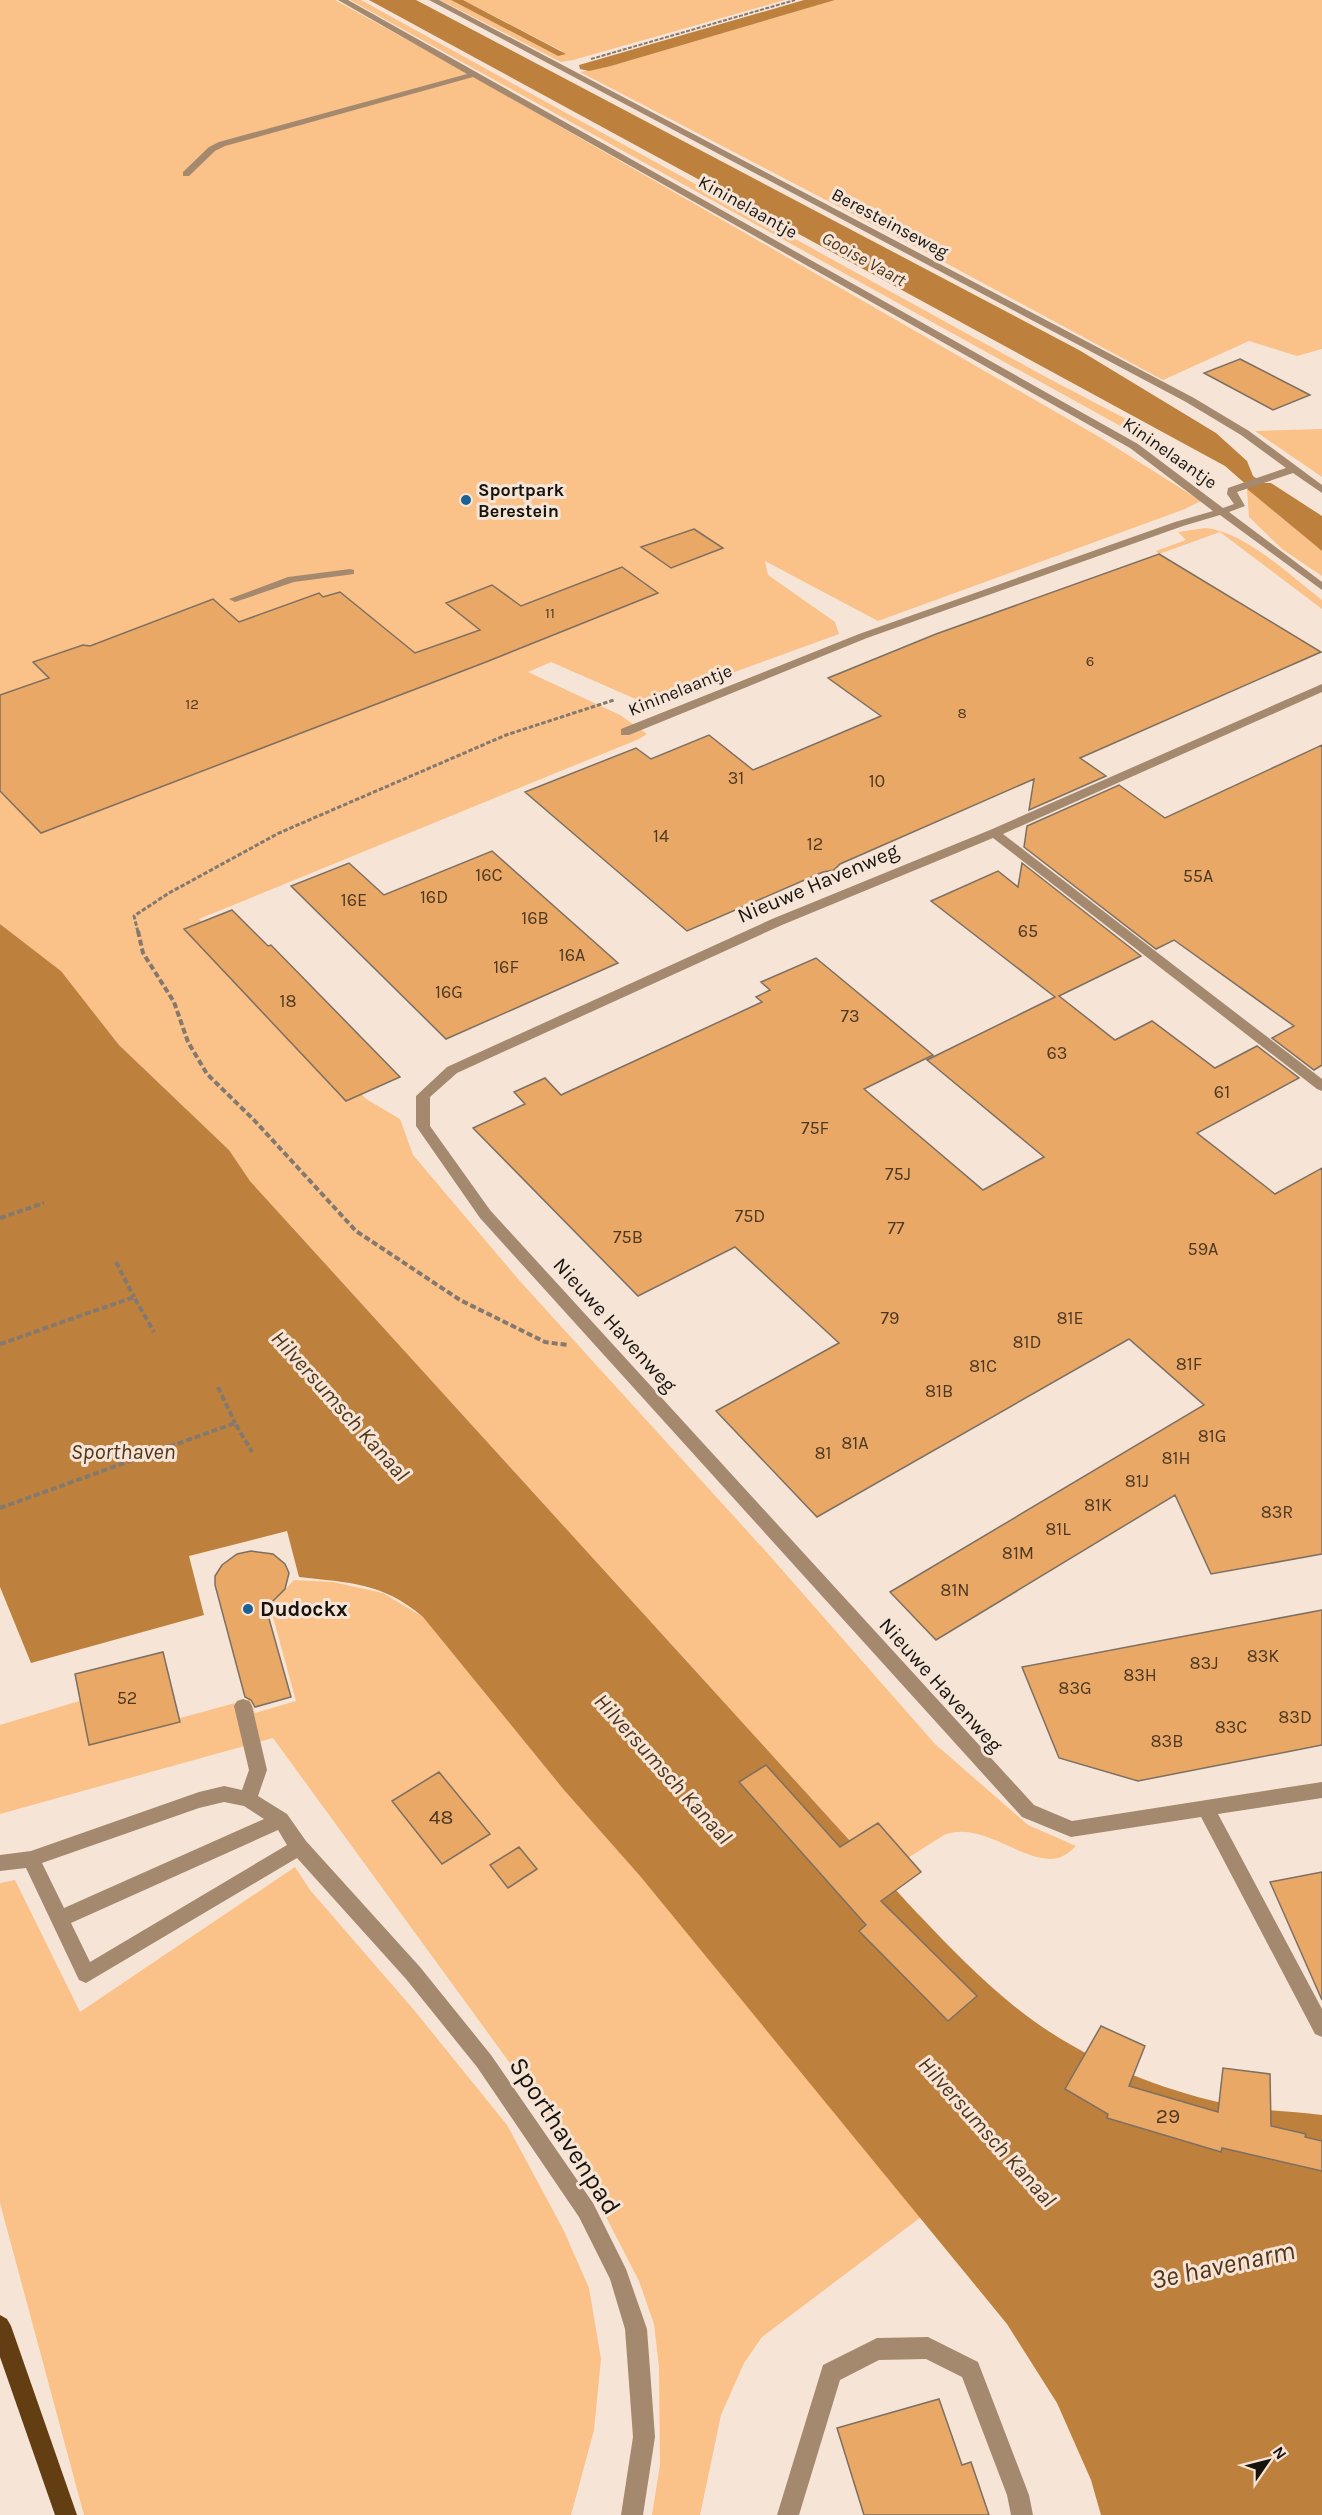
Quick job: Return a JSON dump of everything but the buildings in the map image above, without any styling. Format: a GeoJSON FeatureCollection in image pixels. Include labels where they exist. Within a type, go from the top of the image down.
{"type":"FeatureCollection","features":[{"type":"Feature","properties":{"kind":"main road"},"geometry":{"type":"LineString","coordinates":[[0,2326],[66,2515]]}},
{"type":"Feature","properties":{"kind":"street","name":"Kininelaantje"},"geometry":{"type":"LineString","coordinates":[[342,0],[1134,446],[1223,512]]}},
{"type":"Feature","properties":{"kind":"street","name":"Beresteinseweg"},"geometry":{"type":"LineString","coordinates":[[434,0],[1190,400],[1245,433],[1322,490]]}},
{"type":"Feature","properties":{"kind":"street"},"geometry":{"type":"LineString","coordinates":[[186,174],[212,149],[222,144],[476,74]]}},
{"type":"Feature","properties":{"kind":"street","name":"Kininelaantje"},"geometry":{"type":"LineString","coordinates":[[625,732],[863,636],[1179,524],[1240,506],[1237,494],[1268,477],[1295,469]]}},
{"type":"Feature","properties":{"kind":"street"},"geometry":{"type":"LineString","coordinates":[[1223,512],[1322,587]]}},
{"type":"Feature","properties":{"kind":"street"},"geometry":{"type":"LineString","coordinates":[[235,599],[292,579],[350,572]]}},
{"type":"Feature","properties":{"kind":"street","name":"Nieuwe Havenweg"},"geometry":{"type":"LineString","coordinates":[[1322,688],[994,833],[777,922],[452,1070],[423,1096],[423,1126],[485,1214],[1028,1811],[1071,1829],[1322,1790]]}},
{"type":"Feature","properties":{"kind":"street"},"geometry":{"type":"LineString","coordinates":[[994,833],[1322,1086]]}},
{"type":"Feature","properties":{"kind":"street"},"geometry":{"type":"LineString","coordinates":[[243,1706],[258,1770],[248,1799]]}},
{"type":"Feature","properties":{"kind":"street","name":"Sporthavenpad"},"geometry":{"type":"LineString","coordinates":[[0,1863],[31,1859],[199,1800],[224,1794],[248,1799],[281,1820],[299,1847],[413,1973],[484,2061],[586,2210],[619,2276],[636,2329],[644,2437],[632,2515]]}},
{"type":"Feature","properties":{"kind":"street"},"geometry":{"type":"LineString","coordinates":[[1206,1808],[1322,2028]]}},
{"type":"Feature","properties":{"kind":"street"},"geometry":{"type":"LineString","coordinates":[[60,1919],[281,1820]]}},
{"type":"Feature","properties":{"kind":"street"},"geometry":{"type":"LineString","coordinates":[[31,1859],[86,1974],[299,1847]]}},
{"type":"Feature","properties":{"kind":"street"},"geometry":{"type":"LineString","coordinates":[[788,2515],[831,2373],[877,2349],[928,2348],[970,2370],[1018,2495],[1022,2515]]}},
{"type":"Feature","properties":{"kind":"path"},"geometry":{"type":"LineString","coordinates":[[561,68],[795,0]]}},
{"type":"Feature","properties":{"kind":"path"},"geometry":{"type":"LineString","coordinates":[[609,1350],[545,1342],[460,1300],[356,1231],[254,1120],[207,1074],[188,1042],[174,1002],[143,953],[134,916],[169,892],[279,833],[506,735],[614,700]]}},
{"type":"Feature","properties":{"kind":"path"},"geometry":{"type":"LineString","coordinates":[[0,1218],[44,1203]]}},
{"type":"Feature","properties":{"kind":"path"},"geometry":{"type":"LineString","coordinates":[[116,1262],[154,1332]]}},
{"type":"Feature","properties":{"kind":"path"},"geometry":{"type":"LineString","coordinates":[[0,1344],[134,1297]]}},
{"type":"Feature","properties":{"kind":"path"},"geometry":{"type":"LineString","coordinates":[[218,1387],[252,1452]]}},
{"type":"Feature","properties":{"kind":"path"},"geometry":{"type":"LineString","coordinates":[[0,1508],[236,1423]]}},
{"type":"Feature","properties":{"kind":"shaded area","name":"Sportpark Berestein"},"geometry":{"type":"Polygon","coordinates":[[[0,0],[335,0],[476,78],[1101,438],[1201,501],[1185,509],[878,621],[765,561],[768,575],[835,622],[839,634],[647,704],[551,662],[528,672],[620,715],[647,734],[199,919],[366,1099],[400,1119],[413,1155],[518,1279],[769,1555],[935,1744],[1028,1825],[1076,1846],[1065,1855],[1048,1859],[1034,1856],[975,1833],[959,1832],[944,1835],[881,1875],[250,1181],[229,1150],[119,1045],[61,971],[0,924],[0,0]]]}},
{"type":"Feature","properties":{"kind":"shaded area"},"geometry":{"type":"Polygon","coordinates":[[[350,0],[361,0],[1044,376],[1145,429],[1205,474],[1197,477],[1124,428],[350,0]]]}},
{"type":"Feature","properties":{"kind":"shaded area"},"geometry":{"type":"Polygon","coordinates":[[[440,0],[451,0],[558,56],[562,51],[463,0],[785,0],[561,62],[440,0]]]}},
{"type":"Feature","properties":{"kind":"shaded area"},"geometry":{"type":"Polygon","coordinates":[[[835,0],[1322,0],[1322,349],[1297,356],[1249,341],[1163,380],[918,248],[580,72],[611,66],[835,0]]]}},
{"type":"Feature","properties":{"kind":"shaded area"},"geometry":{"type":"Polygon","coordinates":[[[1322,429],[1322,477],[1255,431],[1322,429]]]}},
{"type":"Feature","properties":{"kind":"shaded area"},"geometry":{"type":"Polygon","coordinates":[[[1247,489],[1322,551],[1322,576],[1282,549],[1249,517],[1247,489]]]}},
{"type":"Feature","properties":{"kind":"shaded area"},"geometry":{"type":"Polygon","coordinates":[[[1206,528],[1221,531],[1267,556],[1322,600],[1322,609],[1220,532],[1159,554],[1156,551],[1186,540],[1178,532],[1206,528]]]}},
{"type":"Feature","properties":{"kind":"shaded area"},"geometry":{"type":"Polygon","coordinates":[[[294,1580],[333,1582],[383,1593],[423,1617],[564,1790],[640,1876],[921,2217],[762,2337],[744,2363],[721,2415],[700,2515],[652,2515],[660,2465],[659,2367],[654,2324],[639,2281],[603,2211],[550,2118],[273,1738],[0,1814],[0,1725],[86,1699],[96,1741],[250,1699],[255,1713],[296,1701],[270,1606],[294,1580]]]}},
{"type":"Feature","properties":{"kind":"shaded area"},"geometry":{"type":"Polygon","coordinates":[[[295,1867],[310,1890],[414,2010],[507,2125],[563,2229],[589,2288],[601,2359],[594,2430],[571,2515],[84,2515],[0,2203],[0,1883],[15,1880],[80,2012],[295,1867]]]}},
{"type":"Feature","properties":{"kind":"water","name":"Gooise Vaart"},"geometry":{"type":"Polygon","coordinates":[[[369,0],[416,0],[1079,350],[1216,433],[1247,461],[1253,476],[1263,483],[1271,483],[1322,516],[1322,551],[1247,489],[1249,487],[1225,466],[369,0]]]}},
{"type":"Feature","properties":{"kind":"water"},"geometry":{"type":"Polygon","coordinates":[[[451,0],[463,0],[566,54],[558,56],[451,0]]]}},
{"type":"Feature","properties":{"kind":"water"},"geometry":{"type":"Polygon","coordinates":[[[804,0],[835,0],[611,66],[589,71],[580,69],[579,65],[804,0]]]}},
{"type":"Feature","properties":{"kind":"water"},"geometry":{"type":"Polygon","coordinates":[[[0,924],[61,971],[119,1045],[229,1150],[250,1181],[881,1875],[966,1964],[1038,2024],[1091,2056],[1119,2069],[1177,2091],[1236,2106],[1322,2115],[1322,2515],[1101,2515],[1091,2480],[1057,2403],[1007,2324],[640,1876],[564,1790],[423,1617],[408,1605],[365,1586],[299,1577],[287,1531],[189,1556],[204,1615],[31,1663],[0,1587],[0,924]]]}},
{"type":"Feature","properties":{"kind":"place","name":"Sportpark Berestein"},"geometry":{"type":"Point","coordinates":[466,500]}},
{"type":"Feature","properties":{"kind":"place","name":"Dudockx"},"geometry":{"type":"Point","coordinates":[248,1609]}},
{"type":"Feature","properties":{"kind":"water label","name":"Hilversumsch Kanaal"},"geometry":{"type":"Point","coordinates":[340,1406]}},
{"type":"Feature","properties":{"kind":"water label","name":"Sporthaven"},"geometry":{"type":"Point","coordinates":[123,1452]}},
{"type":"Feature","properties":{"kind":"water label","name":"Hilversumsch Kanaal"},"geometry":{"type":"Point","coordinates":[663,1769]}},
{"type":"Feature","properties":{"kind":"water label","name":"Hilversumsch Kanaal"},"geometry":{"type":"Point","coordinates":[987,2132]}},
{"type":"Feature","properties":{"kind":"water label","name":"3e havenarm"},"geometry":{"type":"Point","coordinates":[1223,2265]}}]}
